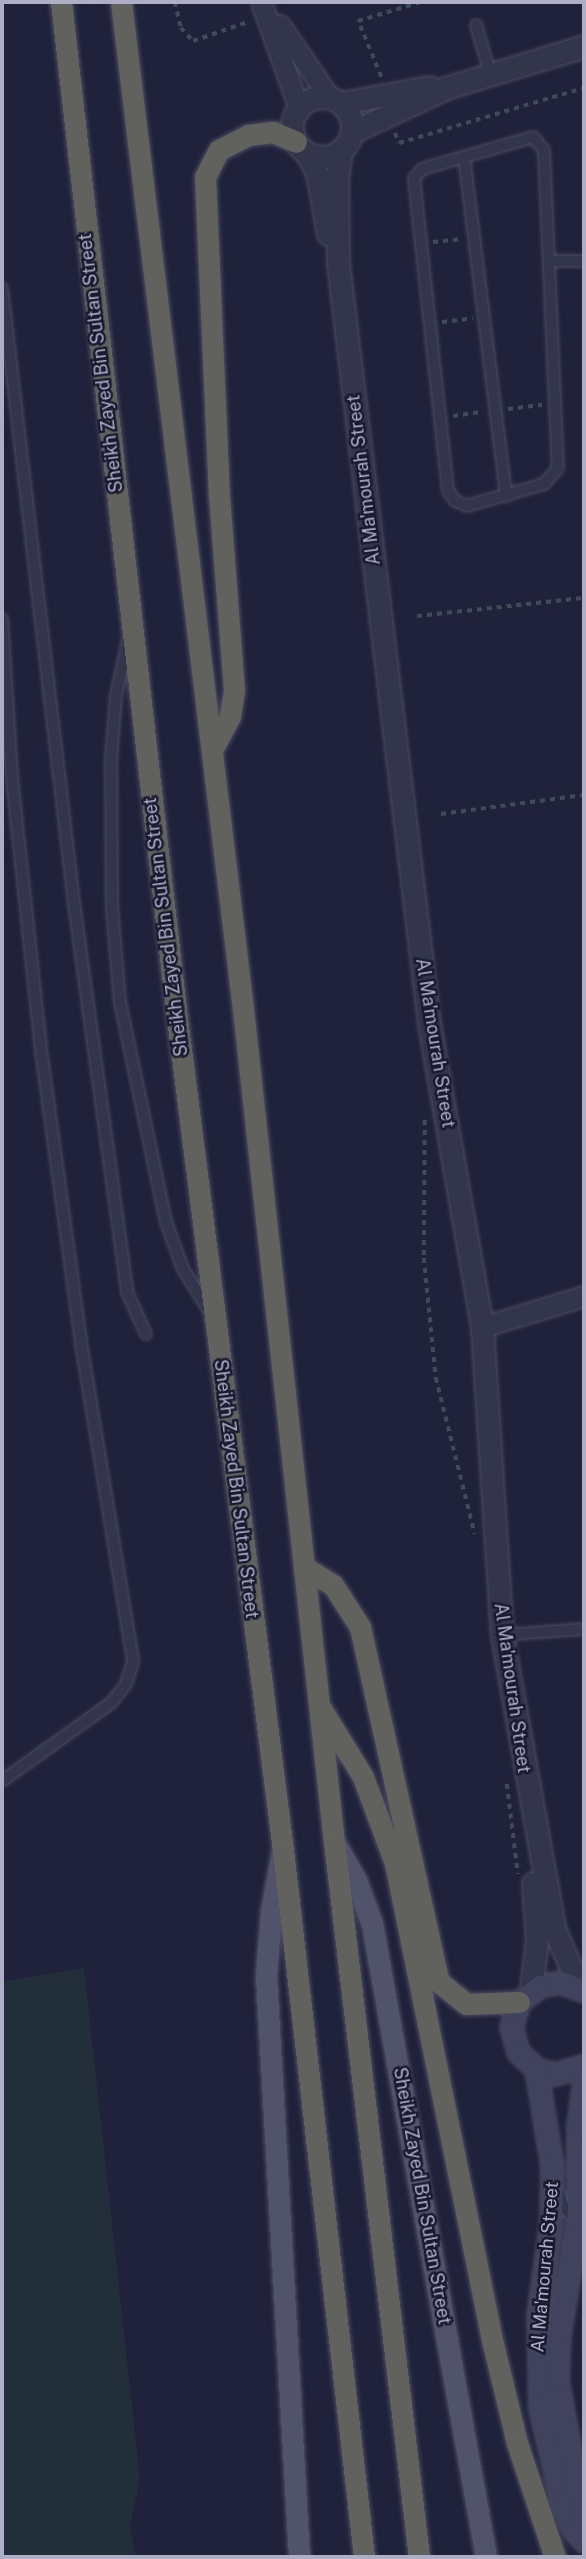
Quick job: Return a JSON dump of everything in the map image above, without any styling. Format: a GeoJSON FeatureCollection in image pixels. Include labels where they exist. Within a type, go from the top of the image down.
{"type":"FeatureCollection","features":[{"type":"Feature","properties":{"kind":"highway","name":"Sheikh Zayed Bin Sultan Street"},"geometry":{"type":"LineString","coordinates":[[61,2],[131,626],[214,1318],[283,1850],[364,2557]]}},
{"type":"Feature","properties":{"kind":"highway","name":"Sheikh Zayed Bin Sultan Street"},"geometry":{"type":"LineString","coordinates":[[121,2],[212,750],[334,1842],[419,2557]]}},
{"type":"Feature","properties":{"kind":"highway"},"geometry":{"type":"LineString","coordinates":[[212,750],[226,728],[234,690],[219,497],[205,177],[219,150],[248,135],[273,132],[301,147]]}},
{"type":"Feature","properties":{"kind":"highway"},"geometry":{"type":"LineString","coordinates":[[304,1567],[339,1591],[360,1627],[439,1982],[466,2004],[525,1996]]}},
{"type":"Feature","properties":{"kind":"highway"},"geometry":{"type":"LineString","coordinates":[[319,1706],[363,1777],[396,1863],[496,2356],[517,2443],[555,2557]]}},
{"type":"Feature","properties":{"kind":"main road","name":"Sheikh Zayed Bin Sultan Street"},"geometry":{"type":"LineString","coordinates":[[334,1842],[356,1880],[372,1924],[486,2557]]}},
{"type":"Feature","properties":{"kind":"main road","name":"Sheikh Zayed Bin Sultan Street"},"geometry":{"type":"LineString","coordinates":[[283,1850],[271,1912],[266,1976],[299,2557]]}},
{"type":"Feature","properties":{"kind":"main road"},"geometry":{"type":"LineString","coordinates":[[582,1989],[560,1982],[525,1996],[513,2040],[526,2062],[536,2069],[555,2074],[584,2065]]}},
{"type":"Feature","properties":{"kind":"main road","name":"Al Ma'mourah Street"},"geometry":{"type":"LineString","coordinates":[[536,2069],[552,2169],[537,2347],[540,2409],[562,2501],[574,2530],[584,2541]]}},
{"type":"Feature","properties":{"kind":"main road","name":"Al Ma'mourah Street"},"geometry":{"type":"LineString","coordinates":[[584,2080],[581,2220],[558,2357],[559,2403],[584,2525]]}},
{"type":"Feature","properties":{"kind":"street"},"geometry":{"type":"LineString","coordinates":[[264,8],[278,21],[352,121],[346,141]]}},
{"type":"Feature","properties":{"kind":"street"},"geometry":{"type":"LineString","coordinates":[[264,8],[299,108]]}},
{"type":"Feature","properties":{"kind":"street"},"geometry":{"type":"LineString","coordinates":[[446,88],[335,100],[307,100],[293,118],[301,147],[318,156],[446,88],[584,46]]}},
{"type":"Feature","properties":{"kind":"street","name":"Al Ma'mourah Street"},"geometry":{"type":"LineString","coordinates":[[346,141],[337,178],[338,263],[429,1023],[482,1327],[502,1635],[532,1822],[558,1942],[582,1989]]}},
{"type":"Feature","properties":{"kind":"street","name":"Al Ma'mourah Street"},"geometry":{"type":"LineString","coordinates":[[301,147],[317,173],[338,263]]}},
{"type":"Feature","properties":{"kind":"street"},"geometry":{"type":"LineString","coordinates":[[482,1327],[584,1296]]}},
{"type":"Feature","properties":{"kind":"street","name":"Al Ma'mourah Street"},"geometry":{"type":"LineString","coordinates":[[525,1996],[537,1939],[532,1822]]}},
{"type":"Feature","properties":{"kind":"lane"},"geometry":{"type":"LineString","coordinates":[[476,25],[490,73]]}},
{"type":"Feature","properties":{"kind":"lane"},"geometry":{"type":"LineString","coordinates":[[529,138],[541,142],[558,468],[550,482],[467,506],[451,496],[414,178],[422,169],[464,157],[529,138]]}},
{"type":"Feature","properties":{"kind":"lane"},"geometry":{"type":"LineString","coordinates":[[464,157],[506,496]]}},
{"type":"Feature","properties":{"kind":"lane"},"geometry":{"type":"LineString","coordinates":[[549,261],[584,261]]}},
{"type":"Feature","properties":{"kind":"lane"},"geometry":{"type":"LineString","coordinates":[[2,288],[74,903],[125,1279],[146,1334]]}},
{"type":"Feature","properties":{"kind":"lane"},"geometry":{"type":"LineString","coordinates":[[2,619],[12,778],[61,1206],[133,1662],[126,1684],[111,1703],[2,1780]]}},
{"type":"Feature","properties":{"kind":"lane"},"geometry":{"type":"LineString","coordinates":[[131,626],[116,696],[111,760],[112,908],[120,1002],[166,1222],[183,1269],[214,1318]]}},
{"type":"Feature","properties":{"kind":"lane"},"geometry":{"type":"LineString","coordinates":[[2,782],[12,778]]}},
{"type":"Feature","properties":{"kind":"lane"},"geometry":{"type":"LineString","coordinates":[[502,1635],[584,1629]]}},
{"type":"Feature","properties":{"kind":"lane"},"geometry":{"type":"LineString","coordinates":[[552,2169],[564,2208],[581,2220]]}},
{"type":"Feature","properties":{"kind":"path"},"geometry":{"type":"LineString","coordinates":[[175,2],[181,28],[193,41],[264,8]]}},
{"type":"Feature","properties":{"kind":"path"},"geometry":{"type":"LineString","coordinates":[[384,86],[358,20],[420,2]]}},
{"type":"Feature","properties":{"kind":"path"},"geometry":{"type":"LineString","coordinates":[[391,123],[399,143],[584,88]]}},
{"type":"Feature","properties":{"kind":"path"},"geometry":{"type":"LineString","coordinates":[[421,244],[474,237]]}},
{"type":"Feature","properties":{"kind":"path"},"geometry":{"type":"LineString","coordinates":[[430,323],[484,316]]}},
{"type":"Feature","properties":{"kind":"path"},"geometry":{"type":"LineString","coordinates":[[417,616],[584,598]]}},
{"type":"Feature","properties":{"kind":"path"},"geometry":{"type":"LineString","coordinates":[[441,814],[584,795]]}},
{"type":"Feature","properties":{"kind":"path"},"geometry":{"type":"LineString","coordinates":[[423,1111],[424,1258],[436,1378],[477,1545]]}},
{"type":"Feature","properties":{"kind":"path"},"geometry":{"type":"LineString","coordinates":[[506,1777],[518,1886]]}},
{"type":"Feature","properties":{"kind":"shaded area"},"geometry":{"type":"Polygon","coordinates":[[[84,1968],[140,2479],[130,2526],[136,2557],[2,2557],[2,1981],[84,1968]]]}}]}
